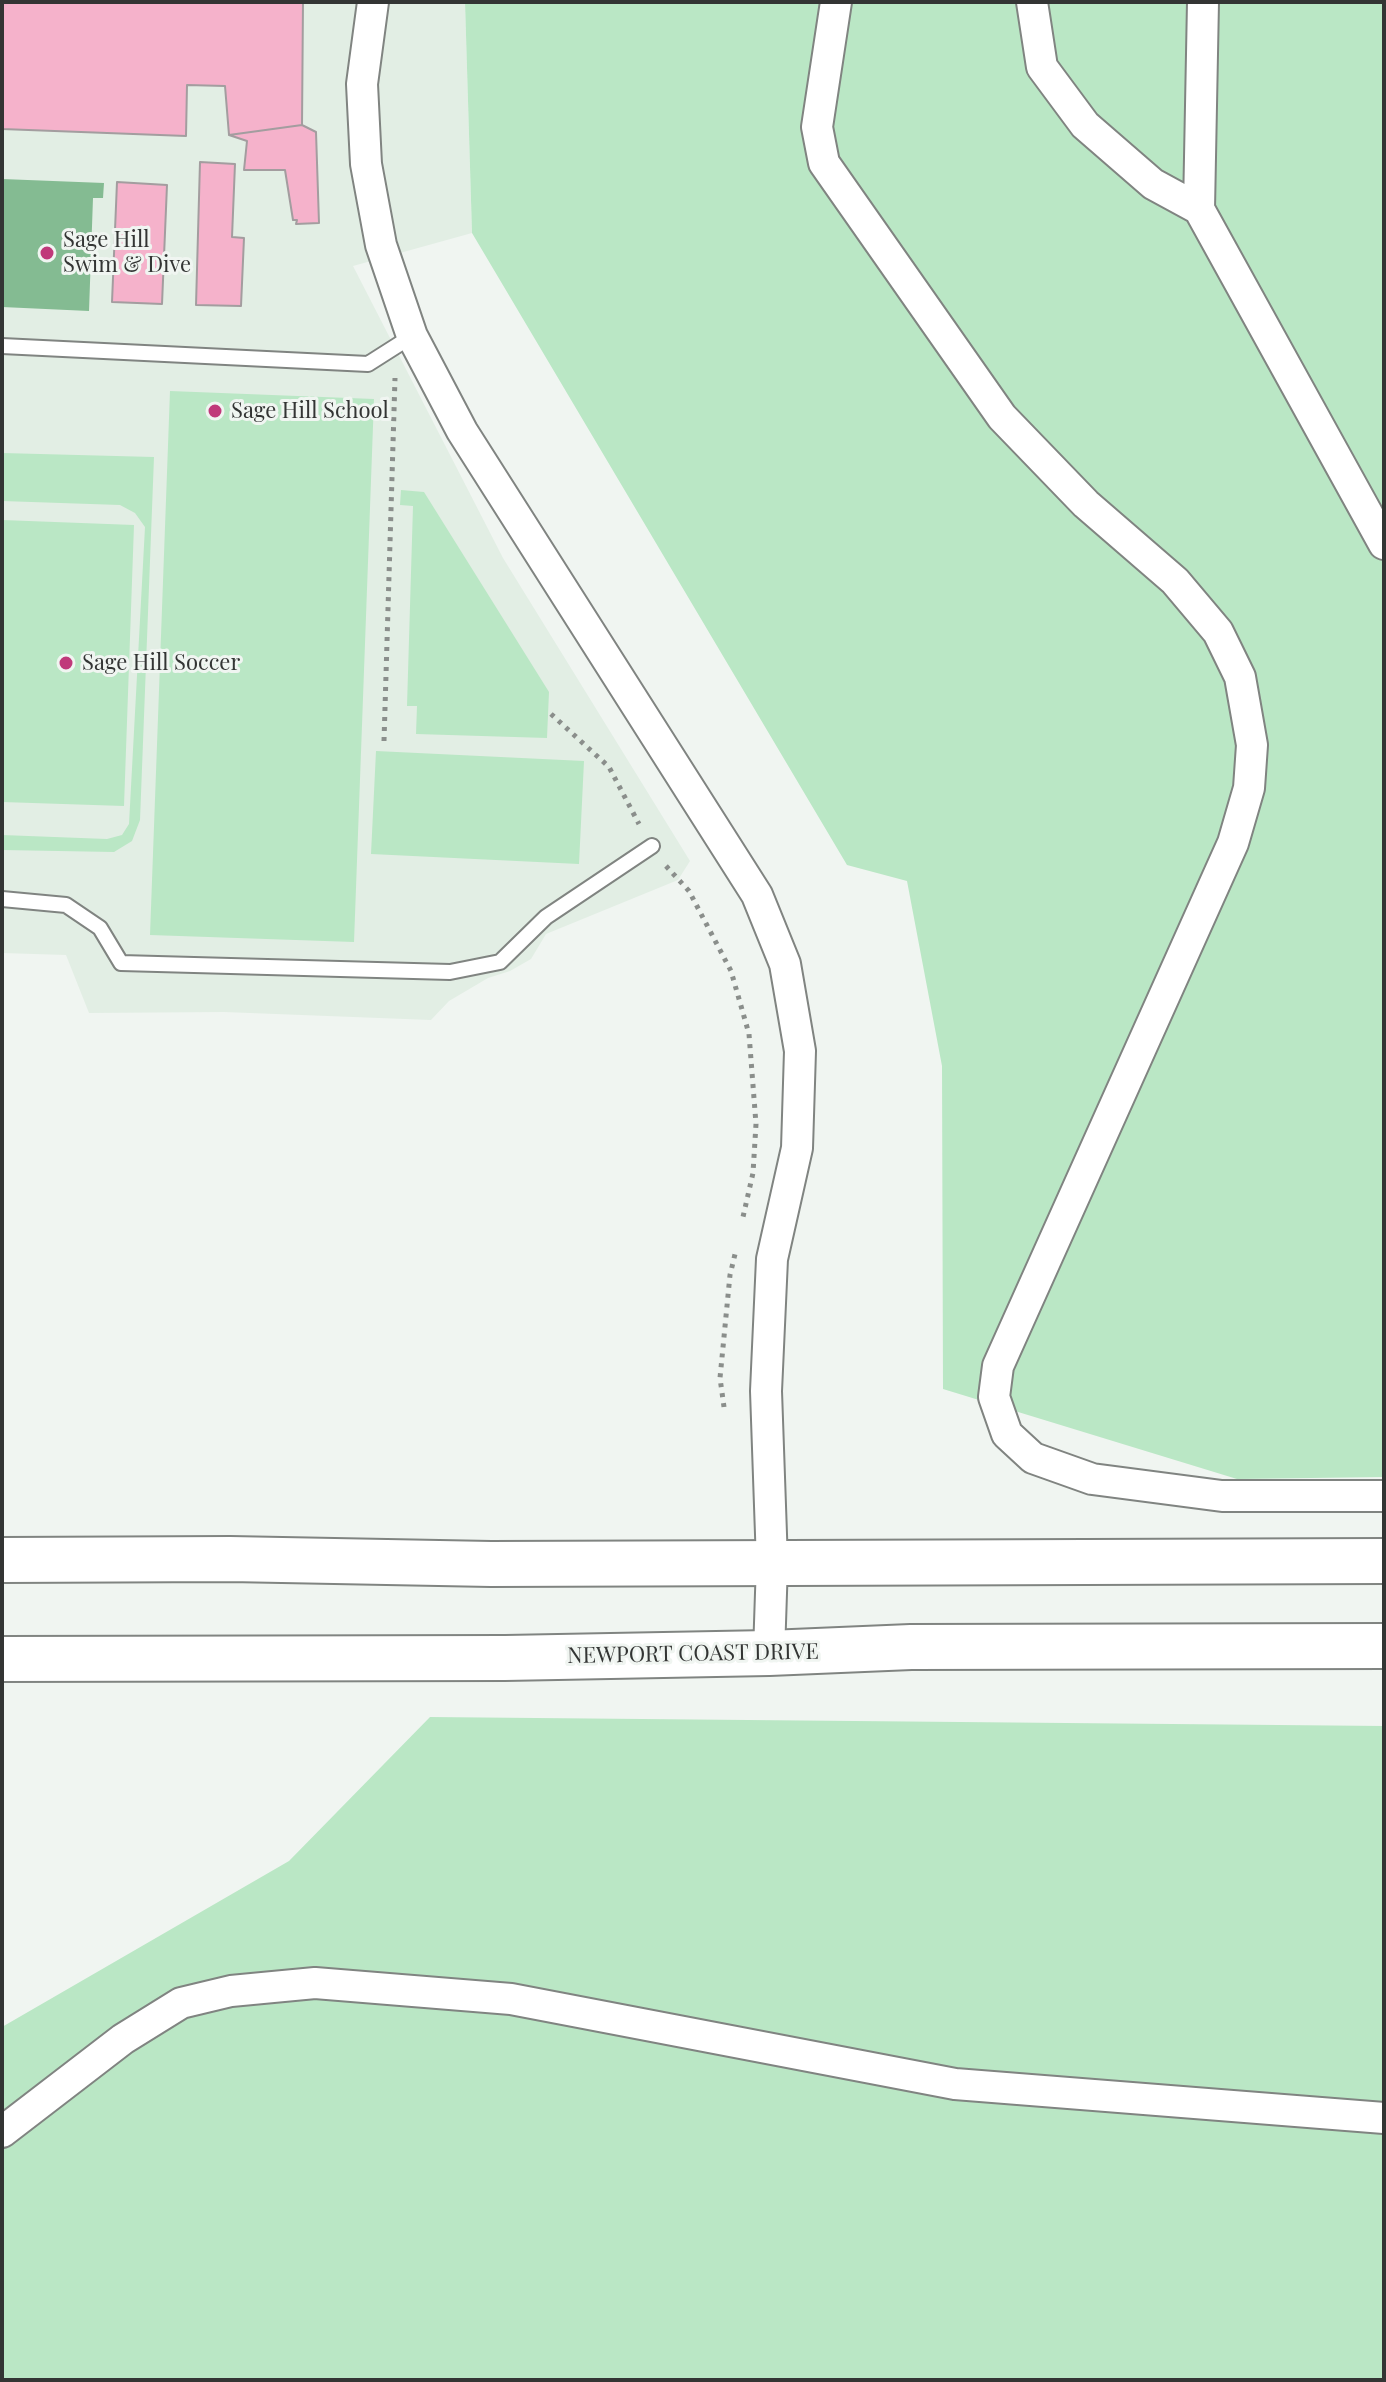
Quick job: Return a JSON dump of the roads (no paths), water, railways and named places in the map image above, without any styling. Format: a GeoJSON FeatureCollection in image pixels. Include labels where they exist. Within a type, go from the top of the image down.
{"type":"FeatureCollection","features":[{"type":"Feature","properties":{"kind":"main road"},"geometry":{"type":"LineString","coordinates":[[2,1560],[230,1559],[491,1564],[1384,1561]]}},
{"type":"Feature","properties":{"kind":"main road","name":"NEWPORT COAST DRIVE"},"geometry":{"type":"LineString","coordinates":[[2,1659],[505,1658],[911,1647],[1384,1646]]}},
{"type":"Feature","properties":{"kind":"street"},"geometry":{"type":"LineString","coordinates":[[373,2],[362,84],[366,164],[381,245],[412,336],[462,431],[757,895],[785,964],[800,1051],[797,1148],[772,1259],[766,1391],[772,1563],[769,1653]]}},
{"type":"Feature","properties":{"kind":"street"},"geometry":{"type":"LineString","coordinates":[[836,2],[817,127],[824,163],[1002,417],[1086,504],[1175,581],[1218,632],[1240,677],[1252,745],[1249,788],[1233,843],[998,1366],[994,1397],[1007,1434],[1033,1458],[1092,1479],[1222,1496],[1384,1496]]}},
{"type":"Feature","properties":{"kind":"street"},"geometry":{"type":"LineString","coordinates":[[1032,2],[1042,67],[1085,125],[1153,184],[1199,209]]}},
{"type":"Feature","properties":{"kind":"street"},"geometry":{"type":"LineString","coordinates":[[1203,2],[1199,209],[1384,544]]}},
{"type":"Feature","properties":{"kind":"street"},"geometry":{"type":"LineString","coordinates":[[2,2132],[123,2039],[181,2003],[231,1991],[315,1983],[511,1999],[955,2084],[1384,2118]]}},
{"type":"Feature","properties":{"kind":"lane"},"geometry":{"type":"LineString","coordinates":[[2,346],[368,364],[412,336]]}},
{"type":"Feature","properties":{"kind":"lane"},"geometry":{"type":"LineString","coordinates":[[2,899],[66,905],[100,928],[121,963],[450,972],[500,962],[546,917],[652,846]]}},
{"type":"Feature","properties":{"kind":"place","name":"Sage Hill Swim & Dive"},"geometry":{"type":"Point","coordinates":[47,253]}},
{"type":"Feature","properties":{"kind":"place","name":"Sage Hill School"},"geometry":{"type":"Point","coordinates":[215,411]}},
{"type":"Feature","properties":{"kind":"place","name":"Sage Hill Soccer"},"geometry":{"type":"Point","coordinates":[66,663]}}]}
